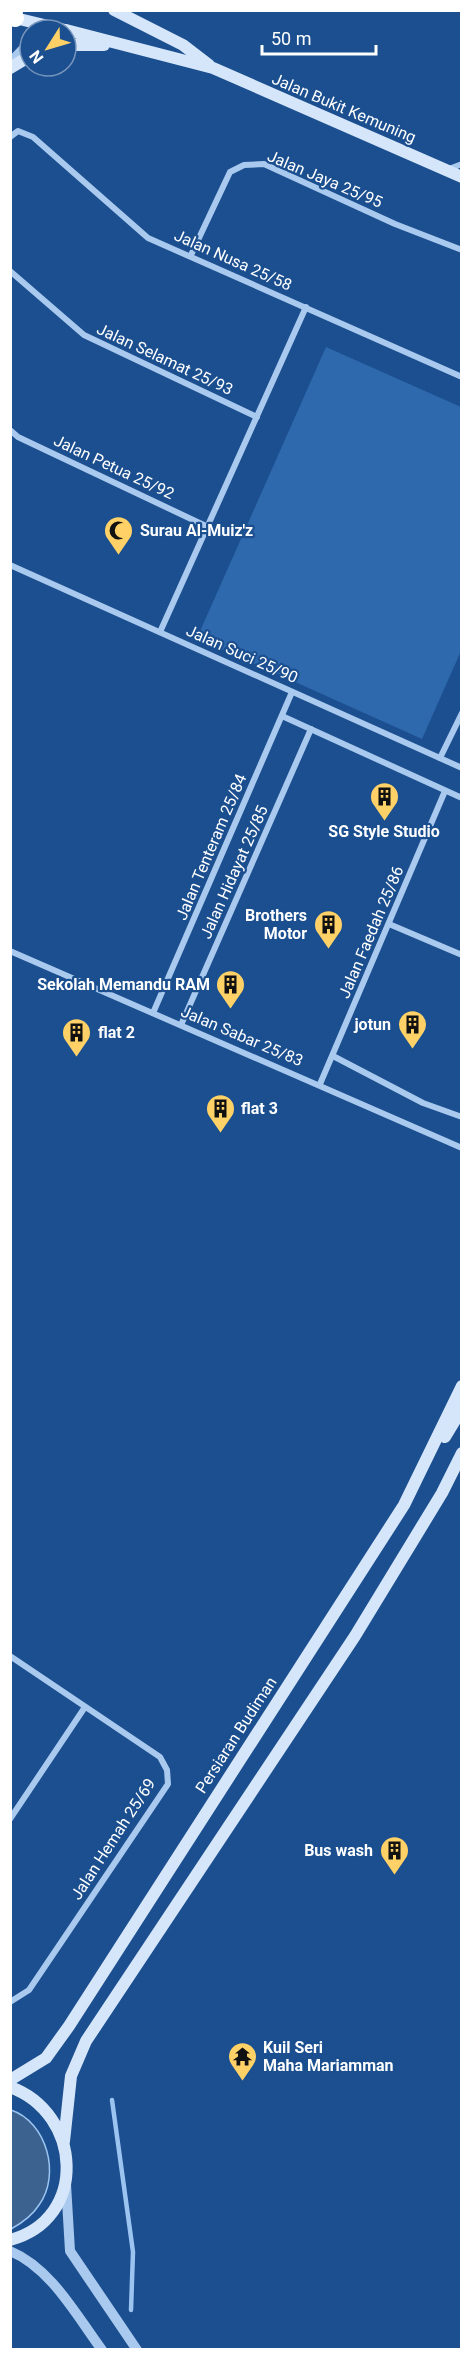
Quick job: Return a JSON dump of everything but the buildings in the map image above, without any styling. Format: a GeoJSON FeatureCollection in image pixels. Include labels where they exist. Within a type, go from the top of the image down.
{"type":"FeatureCollection","features":[{"type":"Feature","properties":{"kind":"main road","name":"Jalan Bukit Kemuning"},"geometry":{"type":"LineString","coordinates":[[116,11],[183,45],[213,68]]}},
{"type":"Feature","properties":{"kind":"main road","name":"Jalan Bukit Kemuning"},"geometry":{"type":"LineString","coordinates":[[78,33],[213,68],[462,177]]}},
{"type":"Feature","properties":{"kind":"main road"},"geometry":{"type":"LineString","coordinates":[[78,45],[129,45]]}},
{"type":"Feature","properties":{"kind":"main road","name":"Persiaran Budiman"},"geometry":{"type":"LineString","coordinates":[[10,2080],[46,2058],[69,2026],[404,1505],[462,1386]]}},
{"type":"Feature","properties":{"kind":"main road"},"geometry":{"type":"LineString","coordinates":[[404,1505],[462,1409]]}},
{"type":"Feature","properties":{"kind":"main road"},"geometry":{"type":"LineString","coordinates":[[64,2140],[70,2076],[86,2041],[355,1636],[442,1493],[462,1453]]}},
{"type":"Feature","properties":{"kind":"main road"},"geometry":{"type":"LineString","coordinates":[[10,2087],[24,2092],[42,2104],[55,2121],[64,2140],[68,2160],[66,2180],[57,2204],[41,2224],[20,2238],[10,2240]]}},
{"type":"Feature","properties":{"kind":"street","name":"Jalan Nusa 25/58"},"geometry":{"type":"LineString","coordinates":[[10,137],[18,131],[33,136],[148,238],[191,255],[462,377]]}},
{"type":"Feature","properties":{"kind":"street","name":"Jalan Jaya 25/95"},"geometry":{"type":"LineString","coordinates":[[191,255],[230,172],[244,165],[264,164],[395,224],[462,250]]}},
{"type":"Feature","properties":{"kind":"street"},"geometry":{"type":"LineString","coordinates":[[446,170],[462,164]]}},
{"type":"Feature","properties":{"kind":"street","name":"Jalan Selamat 25/93"},"geometry":{"type":"LineString","coordinates":[[10,271],[84,336],[257,417]]}},
{"type":"Feature","properties":{"kind":"street"},"geometry":{"type":"LineString","coordinates":[[160,633],[306,307]]}},
{"type":"Feature","properties":{"kind":"street","name":"Jalan Petua 25/92"},"geometry":{"type":"LineString","coordinates":[[10,430],[18,436],[208,527]]}},
{"type":"Feature","properties":{"kind":"street","name":"Jalan Suci 25/90"},"geometry":{"type":"LineString","coordinates":[[10,566],[462,768]]}},
{"type":"Feature","properties":{"kind":"street","name":"Jalan Tenteram 25/84"},"geometry":{"type":"LineString","coordinates":[[153,1013],[292,692]]}},
{"type":"Feature","properties":{"kind":"street"},"geometry":{"type":"LineString","coordinates":[[441,759],[462,713]]}},
{"type":"Feature","properties":{"kind":"street"},"geometry":{"type":"LineString","coordinates":[[282,716],[462,798]]}},
{"type":"Feature","properties":{"kind":"street","name":"Jalan Hidayat 25/85"},"geometry":{"type":"LineString","coordinates":[[181,1025],[311,729]]}},
{"type":"Feature","properties":{"kind":"street","name":"Jalan Faedah 25/86"},"geometry":{"type":"LineString","coordinates":[[320,1084],[445,791]]}},
{"type":"Feature","properties":{"kind":"street"},"geometry":{"type":"LineString","coordinates":[[389,924],[462,955]]}},
{"type":"Feature","properties":{"kind":"street","name":"Jalan Sabar 25/83"},"geometry":{"type":"LineString","coordinates":[[10,951],[320,1084],[462,1148]]}},
{"type":"Feature","properties":{"kind":"street"},"geometry":{"type":"LineString","coordinates":[[333,1056],[423,1103],[462,1117]]}},
{"type":"Feature","properties":{"kind":"street"},"geometry":{"type":"LineString","coordinates":[[10,1656],[85,1707],[10,1819]]}},
{"type":"Feature","properties":{"kind":"street","name":"Jalan Hemah 25/69"},"geometry":{"type":"LineString","coordinates":[[10,2002],[29,1990],[168,1784],[167,1770],[160,1757],[85,1707]]}},
{"type":"Feature","properties":{"kind":"street"},"geometry":{"type":"LineString","coordinates":[[66,2180],[70,2251],[136,2349]]}},
{"type":"Feature","properties":{"kind":"street"},"geometry":{"type":"LineString","coordinates":[[10,2251],[21,2255],[49,2278],[102,2349]]}},
{"type":"Feature","properties":{"kind":"shaded area"},"geometry":{"type":"Polygon","coordinates":[[[326,347],[461,407],[461,651],[422,739],[197,638],[326,347]]]}},
{"type":"Feature","properties":{"kind":"shaded area"},"geometry":{"type":"Polygon","coordinates":[[[11,2110],[23,2116],[34,2126],[41,2137],[47,2151],[49,2179],[46,2193],[33,2213],[11,2229],[11,2110]]]}},
{"type":"Feature","properties":{"kind":"waterway"},"geometry":{"type":"LineString","coordinates":[[112,2100],[133,2252],[131,2310]]}},
{"type":"Feature","properties":{"kind":"place","name":"Surau Al-Muiz'z"},"geometry":{"type":"Point","coordinates":[119,556]}},
{"type":"Feature","properties":{"kind":"place","name":"SG Style Studio"},"geometry":{"type":"Point","coordinates":[384,822]}},
{"type":"Feature","properties":{"kind":"place","name":"Brothers Motor"},"geometry":{"type":"Point","coordinates":[328,950]}},
{"type":"Feature","properties":{"kind":"place","name":"Sekolah Memandu RAM"},"geometry":{"type":"Point","coordinates":[231,1010]}},
{"type":"Feature","properties":{"kind":"place","name":"jotun"},"geometry":{"type":"Point","coordinates":[412,1050]}},
{"type":"Feature","properties":{"kind":"place","name":"flat 2"},"geometry":{"type":"Point","coordinates":[77,1058]}},
{"type":"Feature","properties":{"kind":"place","name":"flat 3"},"geometry":{"type":"Point","coordinates":[220,1134]}},
{"type":"Feature","properties":{"kind":"place","name":"Bus wash"},"geometry":{"type":"Point","coordinates":[394,1876]}},
{"type":"Feature","properties":{"kind":"place","name":"Kuil Seri Maha Mariamman"},"geometry":{"type":"Point","coordinates":[242,2082]}}]}
